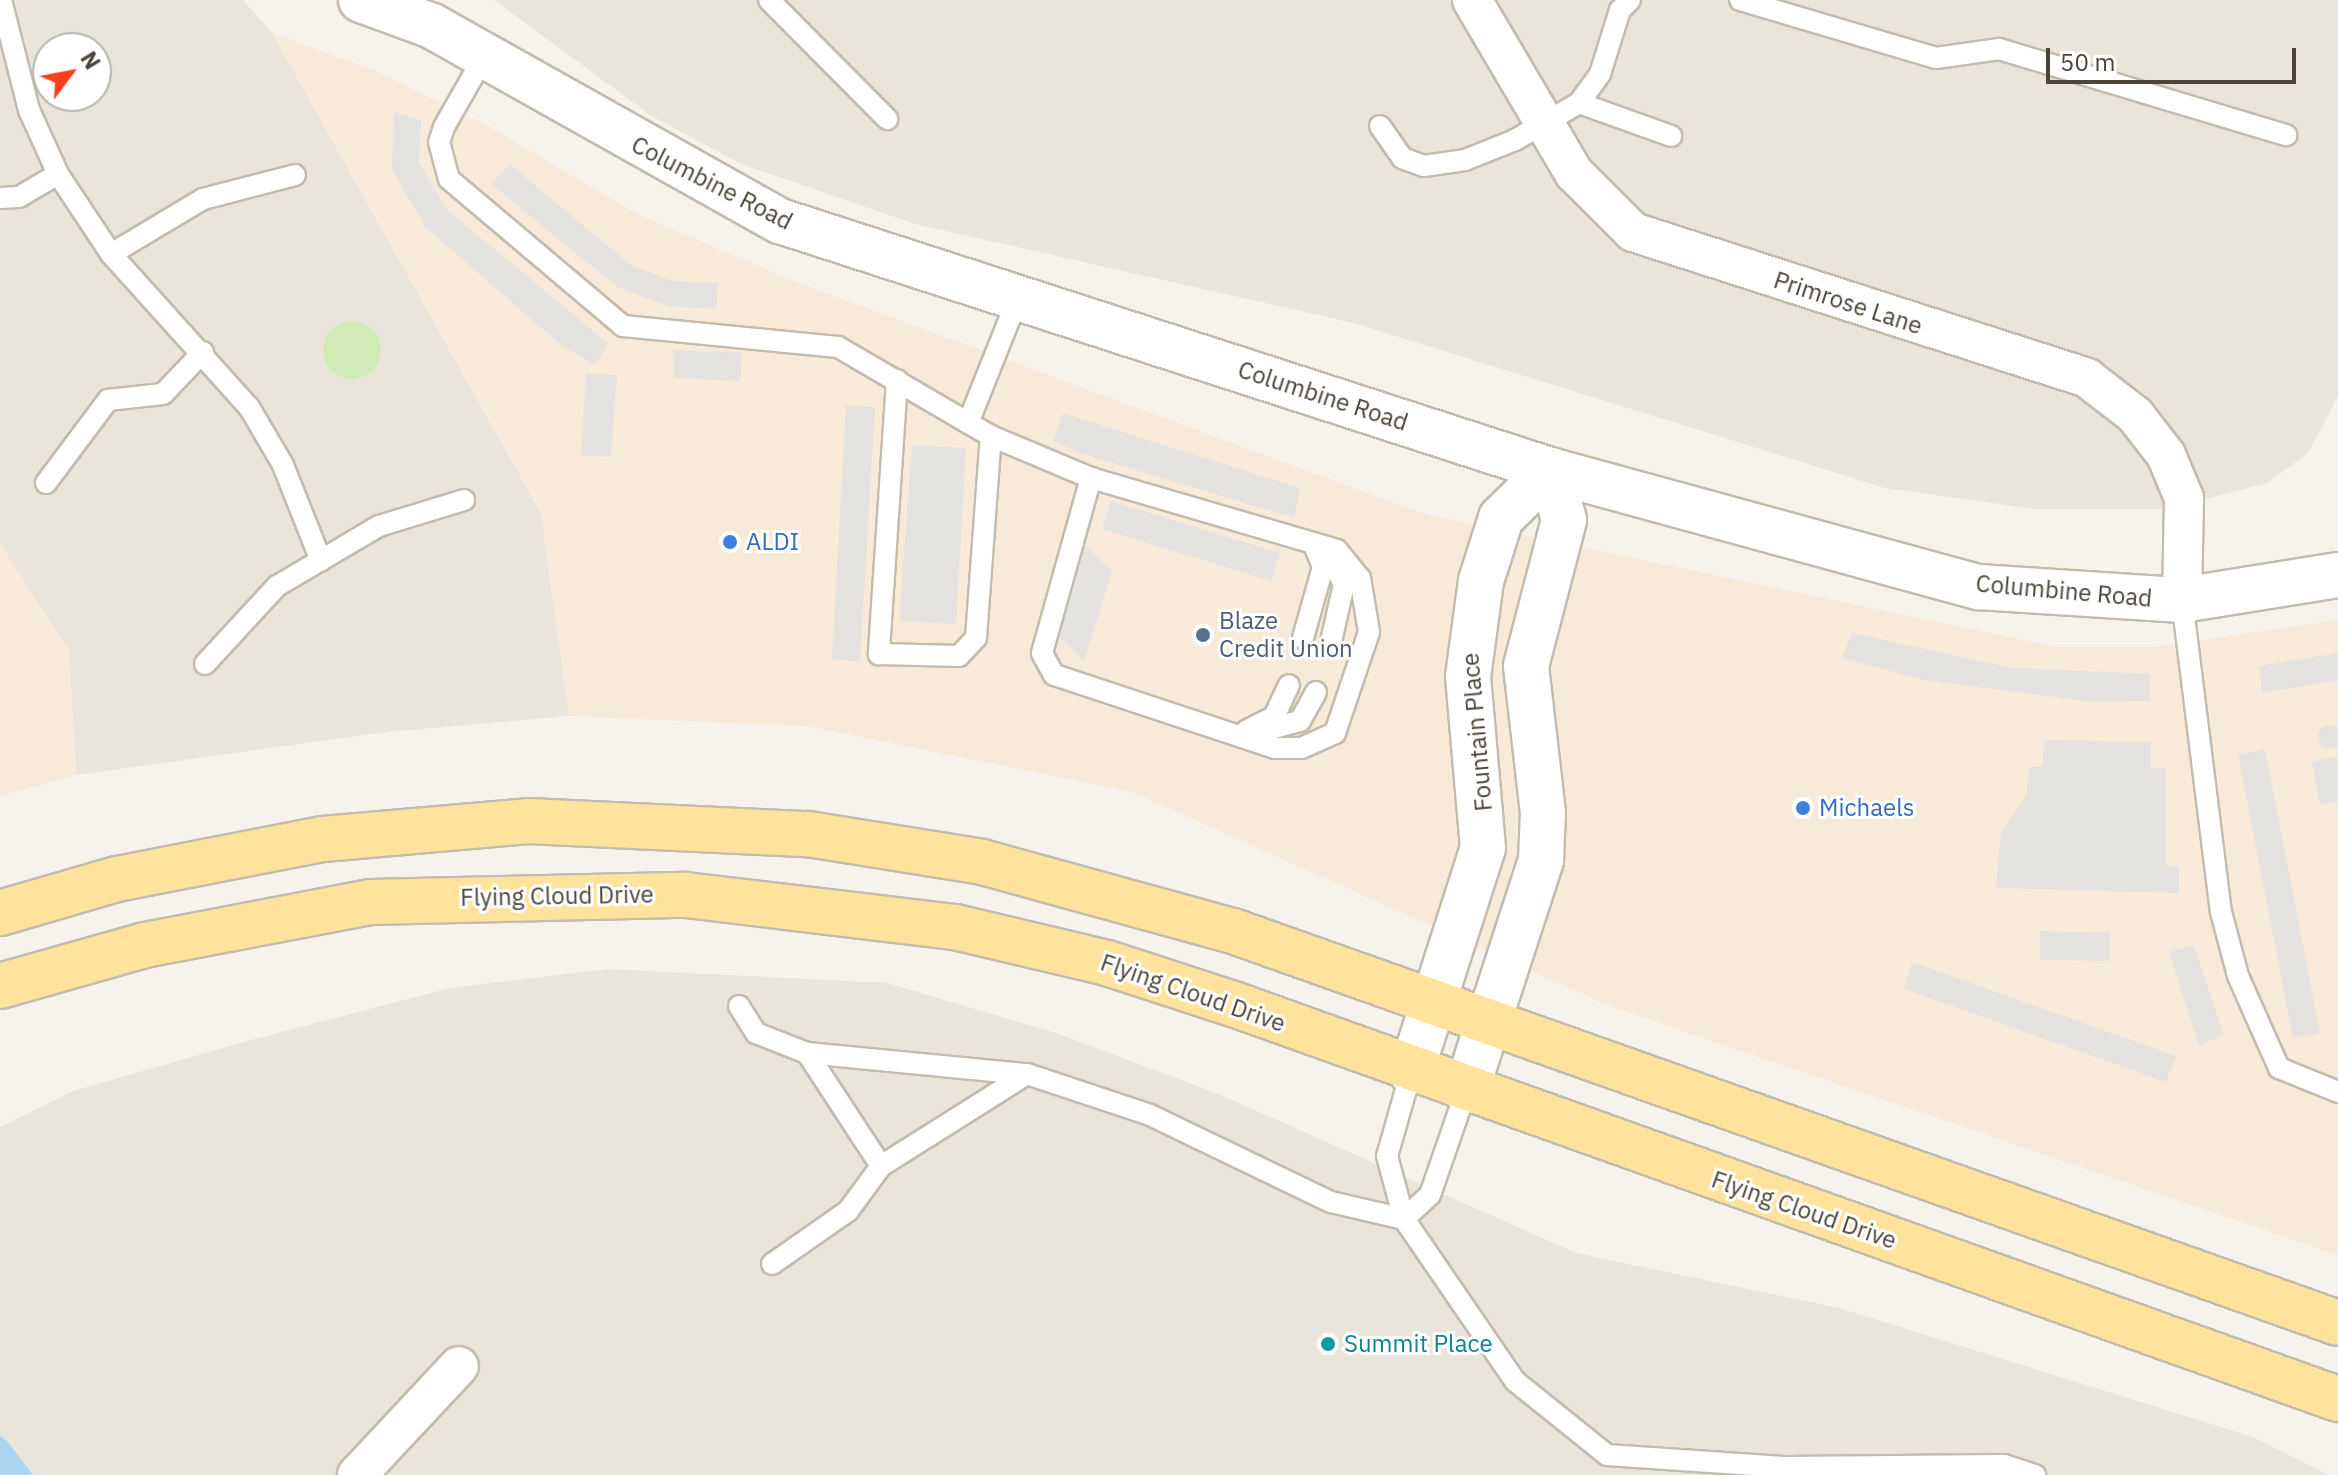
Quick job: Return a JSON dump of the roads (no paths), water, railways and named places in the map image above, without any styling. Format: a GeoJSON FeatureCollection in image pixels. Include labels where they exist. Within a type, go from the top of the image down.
{"type":"FeatureCollection","features":[{"type":"Feature","properties":{"kind":"main road"},"geometry":{"type":"LineString","coordinates":[[0,913],[117,879],[323,839],[528,821],[808,834],[1112,893],[1435,1002],[2338,1323]]}},
{"type":"Feature","properties":{"kind":"main road","name":"Flying Cloud Drive"},"geometry":{"type":"LineString","coordinates":[[0,986],[145,945],[371,902],[686,895],[1018,940],[1239,1006],[1411,1072],[2338,1399]]}},
{"type":"Feature","properties":{"kind":"street","name":"Columbine Road"},"geometry":{"type":"LineString","coordinates":[[361,0],[485,55],[780,221],[1550,470],[1979,587],[2182,600],[2338,575]]}},
{"type":"Feature","properties":{"kind":"street","name":"Primrose Lane"},"geometry":{"type":"LineString","coordinates":[[1472,0],[1601,207],[1643,239],[2087,378],[2135,415],[2166,455],[2184,498],[2182,600]]}},
{"type":"Feature","properties":{"kind":"street","name":"Fountain Place"},"geometry":{"type":"LineString","coordinates":[[1411,1072],[1483,848],[1468,677],[1481,581],[1501,518],[1550,470]]}},
{"type":"Feature","properties":{"kind":"street"},"geometry":{"type":"LineString","coordinates":[[1466,1091],[1491,1022],[1541,860],[1543,813],[1526,666],[1564,520],[1550,470]]}},
{"type":"Feature","properties":{"kind":"street"},"geometry":{"type":"LineString","coordinates":[[357,1475],[459,1366]]}},
{"type":"Feature","properties":{"kind":"lane"},"geometry":{"type":"LineString","coordinates":[[1,0],[29,110],[58,174],[111,254],[203,352],[249,407],[283,465],[321,561]]}},
{"type":"Feature","properties":{"kind":"lane"},"geometry":{"type":"LineString","coordinates":[[769,0],[887,119]]}},
{"type":"Feature","properties":{"kind":"lane"},"geometry":{"type":"LineString","coordinates":[[1380,126],[1402,158],[1424,166],[1490,152],[1579,103],[1600,74],[1620,10],[1630,0]]}},
{"type":"Feature","properties":{"kind":"lane"},"geometry":{"type":"LineString","coordinates":[[1740,0],[1936,58],[1999,49],[2286,135]]}},
{"type":"Feature","properties":{"kind":"lane"},"geometry":{"type":"LineString","coordinates":[[485,55],[444,127],[445,170],[598,310],[654,332],[820,342],[897,380],[991,436],[1091,478],[1309,538],[1350,564],[1368,597],[1365,652],[1344,719],[1335,733],[1301,748],[1235,736],[1066,682],[1046,664],[1046,634],[1091,478]]}},
{"type":"Feature","properties":{"kind":"lane"},"geometry":{"type":"LineString","coordinates":[[1579,103],[1671,136]]}},
{"type":"Feature","properties":{"kind":"lane"},"geometry":{"type":"LineString","coordinates":[[0,198],[19,197],[58,174]]}},
{"type":"Feature","properties":{"kind":"lane"},"geometry":{"type":"LineString","coordinates":[[111,254],[203,199],[295,175]]}},
{"type":"Feature","properties":{"kind":"lane"},"geometry":{"type":"LineString","coordinates":[[968,423],[1018,298]]}},
{"type":"Feature","properties":{"kind":"lane"},"geometry":{"type":"LineString","coordinates":[[46,483],[108,400],[163,394],[203,352]]}},
{"type":"Feature","properties":{"kind":"lane"},"geometry":{"type":"LineString","coordinates":[[897,380],[879,654],[959,656],[976,638],[991,436]]}},
{"type":"Feature","properties":{"kind":"lane"},"geometry":{"type":"LineString","coordinates":[[205,664],[277,586],[379,526],[464,500]]}},
{"type":"Feature","properties":{"kind":"lane"},"geometry":{"type":"LineString","coordinates":[[1303,638],[1323,567],[1309,538]]}},
{"type":"Feature","properties":{"kind":"lane"},"geometry":{"type":"LineString","coordinates":[[1309,538],[1330,555],[1344,584],[1330,646]]}},
{"type":"Feature","properties":{"kind":"lane"},"geometry":{"type":"LineString","coordinates":[[2182,600],[2215,870],[2238,976],[2279,1068],[2338,1092]]}},
{"type":"Feature","properties":{"kind":"lane"},"geometry":{"type":"LineString","coordinates":[[1235,736],[1274,717],[1289,685]]}},
{"type":"Feature","properties":{"kind":"lane"},"geometry":{"type":"LineString","coordinates":[[1235,736],[1285,730],[1309,710],[1316,692]]}},
{"type":"Feature","properties":{"kind":"lane"},"geometry":{"type":"LineString","coordinates":[[739,1006],[756,1033],[807,1053],[1027,1074],[1150,1115],[1331,1202],[1404,1219]]}},
{"type":"Feature","properties":{"kind":"lane"},"geometry":{"type":"LineString","coordinates":[[807,1053],[881,1166]]}},
{"type":"Feature","properties":{"kind":"lane"},"geometry":{"type":"LineString","coordinates":[[1411,1072],[1387,1156],[1404,1219],[1515,1381],[1607,1455],[1784,1467],[2004,1465],[2035,1475]]}},
{"type":"Feature","properties":{"kind":"lane"},"geometry":{"type":"LineString","coordinates":[[772,1264],[848,1211],[881,1166],[1027,1074]]}},
{"type":"Feature","properties":{"kind":"lane"},"geometry":{"type":"LineString","coordinates":[[1404,1219],[1430,1195],[1466,1091]]}},
{"type":"Feature","properties":{"kind":"water"},"geometry":{"type":"Polygon","coordinates":[[[0,1436],[7,1441],[33,1475],[0,1475],[0,1436]]]}},
{"type":"Feature","properties":{"kind":"place","name":"ALDI"},"geometry":{"type":"Point","coordinates":[730,542]}},
{"type":"Feature","properties":{"kind":"place","name":"Blaze Credit Union"},"geometry":{"type":"Point","coordinates":[1203,635]}},
{"type":"Feature","properties":{"kind":"place","name":"Michaels"},"geometry":{"type":"Point","coordinates":[1803,808]}},
{"type":"Feature","properties":{"kind":"place","name":"Summit Place"},"geometry":{"type":"Point","coordinates":[1328,1344]}}]}
